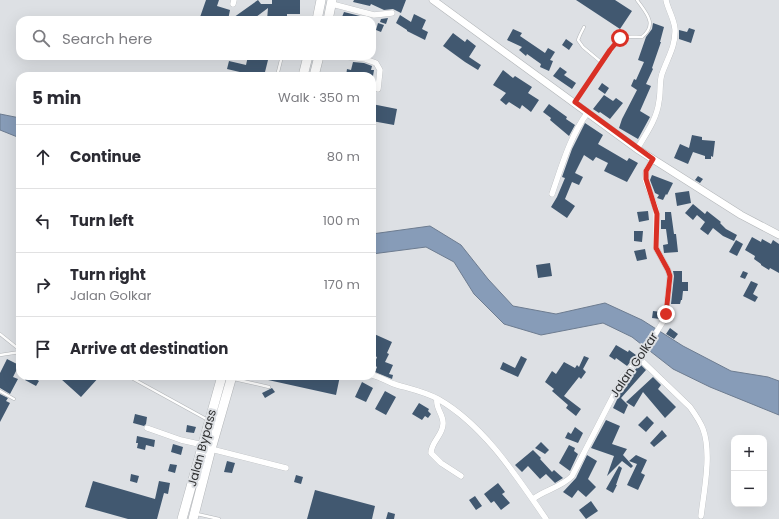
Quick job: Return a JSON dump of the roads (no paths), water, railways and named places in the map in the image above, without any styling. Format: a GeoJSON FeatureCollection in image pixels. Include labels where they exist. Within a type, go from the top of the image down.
{"type":"FeatureCollection","features":[{"type":"Feature","properties":{"kind":"highway"},"geometry":{"type":"LineString","coordinates":[[318,16],[321,0]]}},
{"type":"Feature","properties":{"kind":"highway"},"geometry":{"type":"LineString","coordinates":[[329,16],[332,2]]}},
{"type":"Feature","properties":{"kind":"highway"},"geometry":{"type":"LineString","coordinates":[[304,72],[307,60]]}},
{"type":"Feature","properties":{"kind":"highway"},"geometry":{"type":"LineString","coordinates":[[315,72],[318,60]]}},
{"type":"Feature","properties":{"kind":"highway","name":"Jalan Bypass"},"geometry":{"type":"LineString","coordinates":[[194,516],[207,447],[210,421],[221,380]]}},
{"type":"Feature","properties":{"kind":"highway","name":"Jalan Bypass"},"geometry":{"type":"LineString","coordinates":[[182,519],[231,380]]}},
{"type":"Feature","properties":{"kind":"street"},"geometry":{"type":"LineString","coordinates":[[434,0],[575,102],[637,149],[736,212],[779,235]]}},
{"type":"Feature","properties":{"kind":"street"},"geometry":{"type":"LineString","coordinates":[[637,149],[649,130],[656,114],[659,103],[662,75],[672,50],[675,30],[673,18],[666,0]]}},
{"type":"Feature","properties":{"kind":"street"},"geometry":{"type":"LineString","coordinates":[[332,2],[374,15],[392,13]]}},
{"type":"Feature","properties":{"kind":"street"},"geometry":{"type":"LineString","coordinates":[[365,60],[376,63],[380,66],[378,89]]}},
{"type":"Feature","properties":{"kind":"street"},"geometry":{"type":"LineString","coordinates":[[552,194],[570,142],[580,123],[588,112]]}},
{"type":"Feature","properties":{"kind":"street","name":"Jalan Golkar"},"geometry":{"type":"LineString","coordinates":[[532,499],[540,493],[568,480],[572,476],[623,377],[642,356],[666,314],[670,276],[656,248],[657,214],[646,179],[646,171],[653,159]]}},
{"type":"Feature","properties":{"kind":"street"},"geometry":{"type":"LineString","coordinates":[[642,356],[690,407],[703,430],[706,447],[706,468],[701,516]]}},
{"type":"Feature","properties":{"kind":"street"},"geometry":{"type":"LineString","coordinates":[[376,376],[396,385],[422,392],[437,399],[456,411],[488,442],[510,469],[546,519]]}},
{"type":"Feature","properties":{"kind":"street"},"geometry":{"type":"LineString","coordinates":[[437,399],[436,403],[442,416],[443,425],[440,435],[432,447],[431,453],[441,463],[461,476]]}},
{"type":"Feature","properties":{"kind":"street"},"geometry":{"type":"LineString","coordinates":[[147,428],[181,440],[286,468]]}},
{"type":"Feature","properties":{"kind":"lane"},"geometry":{"type":"LineString","coordinates":[[575,102],[601,62],[620,38],[642,37],[647,33],[650,23],[649,18],[637,0]]}},
{"type":"Feature","properties":{"kind":"lane"},"geometry":{"type":"LineString","coordinates":[[584,27],[578,40],[583,47],[601,62]]}},
{"type":"Feature","properties":{"kind":"lane"},"geometry":{"type":"LineString","coordinates":[[278,72],[281,60]]}},
{"type":"Feature","properties":{"kind":"lane"},"geometry":{"type":"LineString","coordinates":[[0,334],[16,348]]}},
{"type":"Feature","properties":{"kind":"lane"},"geometry":{"type":"LineString","coordinates":[[0,355],[16,352]]}},
{"type":"Feature","properties":{"kind":"lane"},"geometry":{"type":"LineString","coordinates":[[136,380],[210,421]]}},
{"type":"Feature","properties":{"kind":"lane"},"geometry":{"type":"LineString","coordinates":[[243,380],[270,387]]}},
{"type":"Feature","properties":{"kind":"lane"},"geometry":{"type":"LineString","coordinates":[[0,391],[14,399]]}},
{"type":"Feature","properties":{"kind":"lane"},"geometry":{"type":"LineString","coordinates":[[194,516],[219,519]]}},
{"type":"Feature","properties":{"kind":"water"},"geometry":{"type":"Polygon","coordinates":[[[0,114],[16,117],[16,136],[0,130],[0,114]]]}},
{"type":"Feature","properties":{"kind":"water"},"geometry":{"type":"Polygon","coordinates":[[[430,226],[461,245],[488,279],[513,306],[556,314],[605,303],[642,320],[683,346],[731,371],[768,377],[779,381],[779,415],[710,387],[673,369],[632,337],[603,323],[541,335],[504,324],[474,294],[454,262],[426,247],[376,253],[376,233],[430,226]]]}}]}
